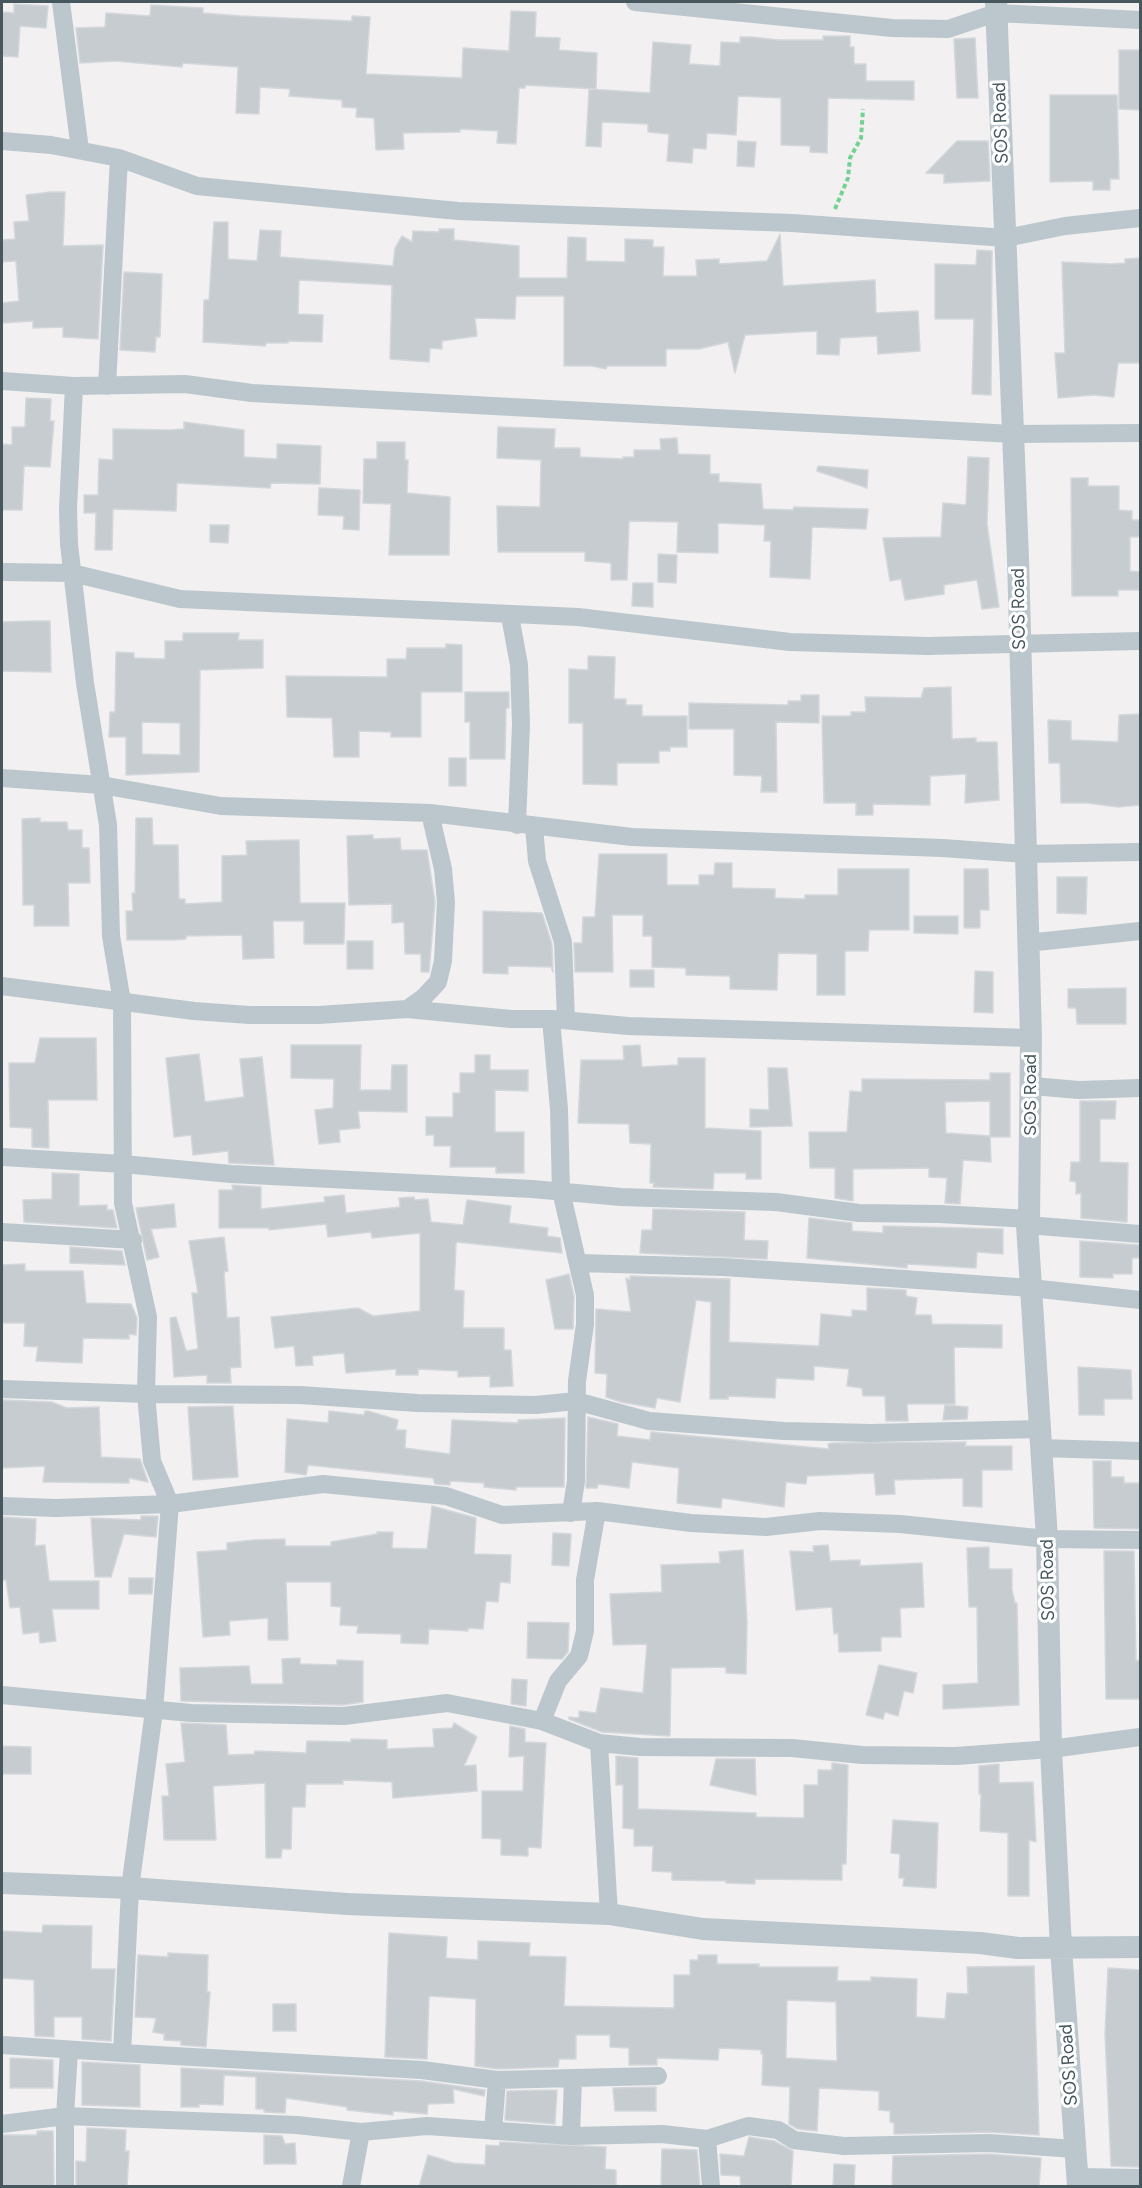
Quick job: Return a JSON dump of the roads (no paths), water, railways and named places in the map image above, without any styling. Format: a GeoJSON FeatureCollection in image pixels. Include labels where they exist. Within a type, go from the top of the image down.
{"type":"FeatureCollection","features":[{"type":"Feature","properties":{"kind":"street"},"geometry":{"type":"LineString","coordinates":[[61,2],[80,150]]}},
{"type":"Feature","properties":{"kind":"street"},"geometry":{"type":"LineString","coordinates":[[635,2],[892,28],[948,29],[996,7],[1140,20]]}},
{"type":"Feature","properties":{"kind":"street","name":"SOS Road"},"geometry":{"type":"LineString","coordinates":[[996,7],[1013,434],[1031,1038],[1028,1222],[1047,1539],[1051,1749],[1061,1948],[1078,2182]]}},
{"type":"Feature","properties":{"kind":"street"},"geometry":{"type":"LineString","coordinates":[[2,141],[80,150],[119,159],[197,186],[458,211],[828,226],[1006,238],[1065,226],[1140,218]]}},
{"type":"Feature","properties":{"kind":"street"},"geometry":{"type":"LineString","coordinates":[[108,386],[119,159]]}},
{"type":"Feature","properties":{"kind":"street"},"geometry":{"type":"LineString","coordinates":[[2,381],[74,386],[185,384],[252,393],[1013,434],[1140,433]]}},
{"type":"Feature","properties":{"kind":"street"},"geometry":{"type":"LineString","coordinates":[[74,386],[68,508],[72,573],[85,684],[108,825],[111,936],[122,1002],[123,1203],[133,1240],[148,1317],[146,1394],[152,1461],[170,1504],[154,1711],[130,1888],[122,2053]]}},
{"type":"Feature","properties":{"kind":"street"},"geometry":{"type":"LineString","coordinates":[[2,572],[72,573],[180,599],[510,616],[578,617],[735,637],[855,646],[1140,641]]}},
{"type":"Feature","properties":{"kind":"street"},"geometry":{"type":"LineString","coordinates":[[510,616],[519,665],[525,826],[563,942],[558,1019],[561,1191],[585,1295],[585,1324],[576,1401],[576,1481],[571,1513]]}},
{"type":"Feature","properties":{"kind":"street"},"geometry":{"type":"LineString","coordinates":[[2,778],[101,785],[220,806],[430,813],[632,837],[943,848],[1025,855],[1140,852]]}},
{"type":"Feature","properties":{"kind":"street"},"geometry":{"type":"LineString","coordinates":[[407,1009],[424,997],[438,982],[443,962],[446,902],[443,869],[430,813]]}},
{"type":"Feature","properties":{"kind":"street"},"geometry":{"type":"LineString","coordinates":[[1027,943],[1140,931]]}},
{"type":"Feature","properties":{"kind":"street"},"geometry":{"type":"LineString","coordinates":[[2,986],[122,1002],[249,1015],[309,1016],[407,1009],[511,1019],[558,1019],[628,1026],[1031,1038]]}},
{"type":"Feature","properties":{"kind":"street"},"geometry":{"type":"LineString","coordinates":[[1032,1086],[1079,1090],[1140,1088]]}},
{"type":"Feature","properties":{"kind":"street"},"geometry":{"type":"LineString","coordinates":[[2,1158],[123,1164],[231,1174],[561,1191],[621,1197],[776,1202],[859,1213],[940,1214],[1140,1234]]}},
{"type":"Feature","properties":{"kind":"street"},"geometry":{"type":"LineString","coordinates":[[2,1232],[133,1240]]}},
{"type":"Feature","properties":{"kind":"street"},"geometry":{"type":"LineString","coordinates":[[578,1263],[723,1267],[1031,1288],[1140,1300]]}},
{"type":"Feature","properties":{"kind":"street"},"geometry":{"type":"LineString","coordinates":[[2,1389],[146,1394],[300,1395],[417,1403],[512,1405],[576,1401],[649,1421],[784,1431],[1040,1438],[1140,1451]]}},
{"type":"Feature","properties":{"kind":"street"},"geometry":{"type":"LineString","coordinates":[[2,1506],[56,1508],[170,1504],[322,1484],[446,1496],[502,1515],[597,1511],[691,1523],[766,1527],[820,1521],[881,1524],[1047,1539],[1140,1540]]}},
{"type":"Feature","properties":{"kind":"street"},"geometry":{"type":"LineString","coordinates":[[542,1721],[558,1681],[579,1656],[585,1631],[585,1580],[597,1511]]}},
{"type":"Feature","properties":{"kind":"street"},"geometry":{"type":"LineString","coordinates":[[2,1695],[154,1711],[344,1716],[447,1703],[542,1721],[599,1743],[713,1750],[792,1748],[862,1755],[956,1756],[1051,1749],[1140,1737]]}},
{"type":"Feature","properties":{"kind":"street"},"geometry":{"type":"LineString","coordinates":[[599,1743],[609,1914]]}},
{"type":"Feature","properties":{"kind":"street"},"geometry":{"type":"LineString","coordinates":[[2,1883],[130,1888],[347,1904],[609,1914],[703,1929],[980,1943],[1018,1948],[1140,1947]]}},
{"type":"Feature","properties":{"kind":"street"},"geometry":{"type":"LineString","coordinates":[[2,2045],[69,2051],[422,2070],[497,2080],[658,2076]]}},
{"type":"Feature","properties":{"kind":"street"},"geometry":{"type":"LineString","coordinates":[[65,2187],[65,2116],[69,2051]]}},
{"type":"Feature","properties":{"kind":"street"},"geometry":{"type":"LineString","coordinates":[[571,2136],[573,2078]]}},
{"type":"Feature","properties":{"kind":"street"},"geometry":{"type":"LineString","coordinates":[[493,2130],[497,2080]]}},
{"type":"Feature","properties":{"kind":"street"},"geometry":{"type":"LineString","coordinates":[[2,2124],[65,2116],[297,2125],[361,2132],[427,2126],[571,2136],[662,2134],[707,2139],[748,2126],[778,2130],[794,2140],[844,2146],[989,2143],[1075,2150]]}},
{"type":"Feature","properties":{"kind":"street"},"geometry":{"type":"LineString","coordinates":[[351,2187],[361,2132]]}},
{"type":"Feature","properties":{"kind":"street"},"geometry":{"type":"LineString","coordinates":[[707,2139],[711,2187]]}},
{"type":"Feature","properties":{"kind":"street"},"geometry":{"type":"LineString","coordinates":[[1078,2182],[1140,2178]]}}]}
